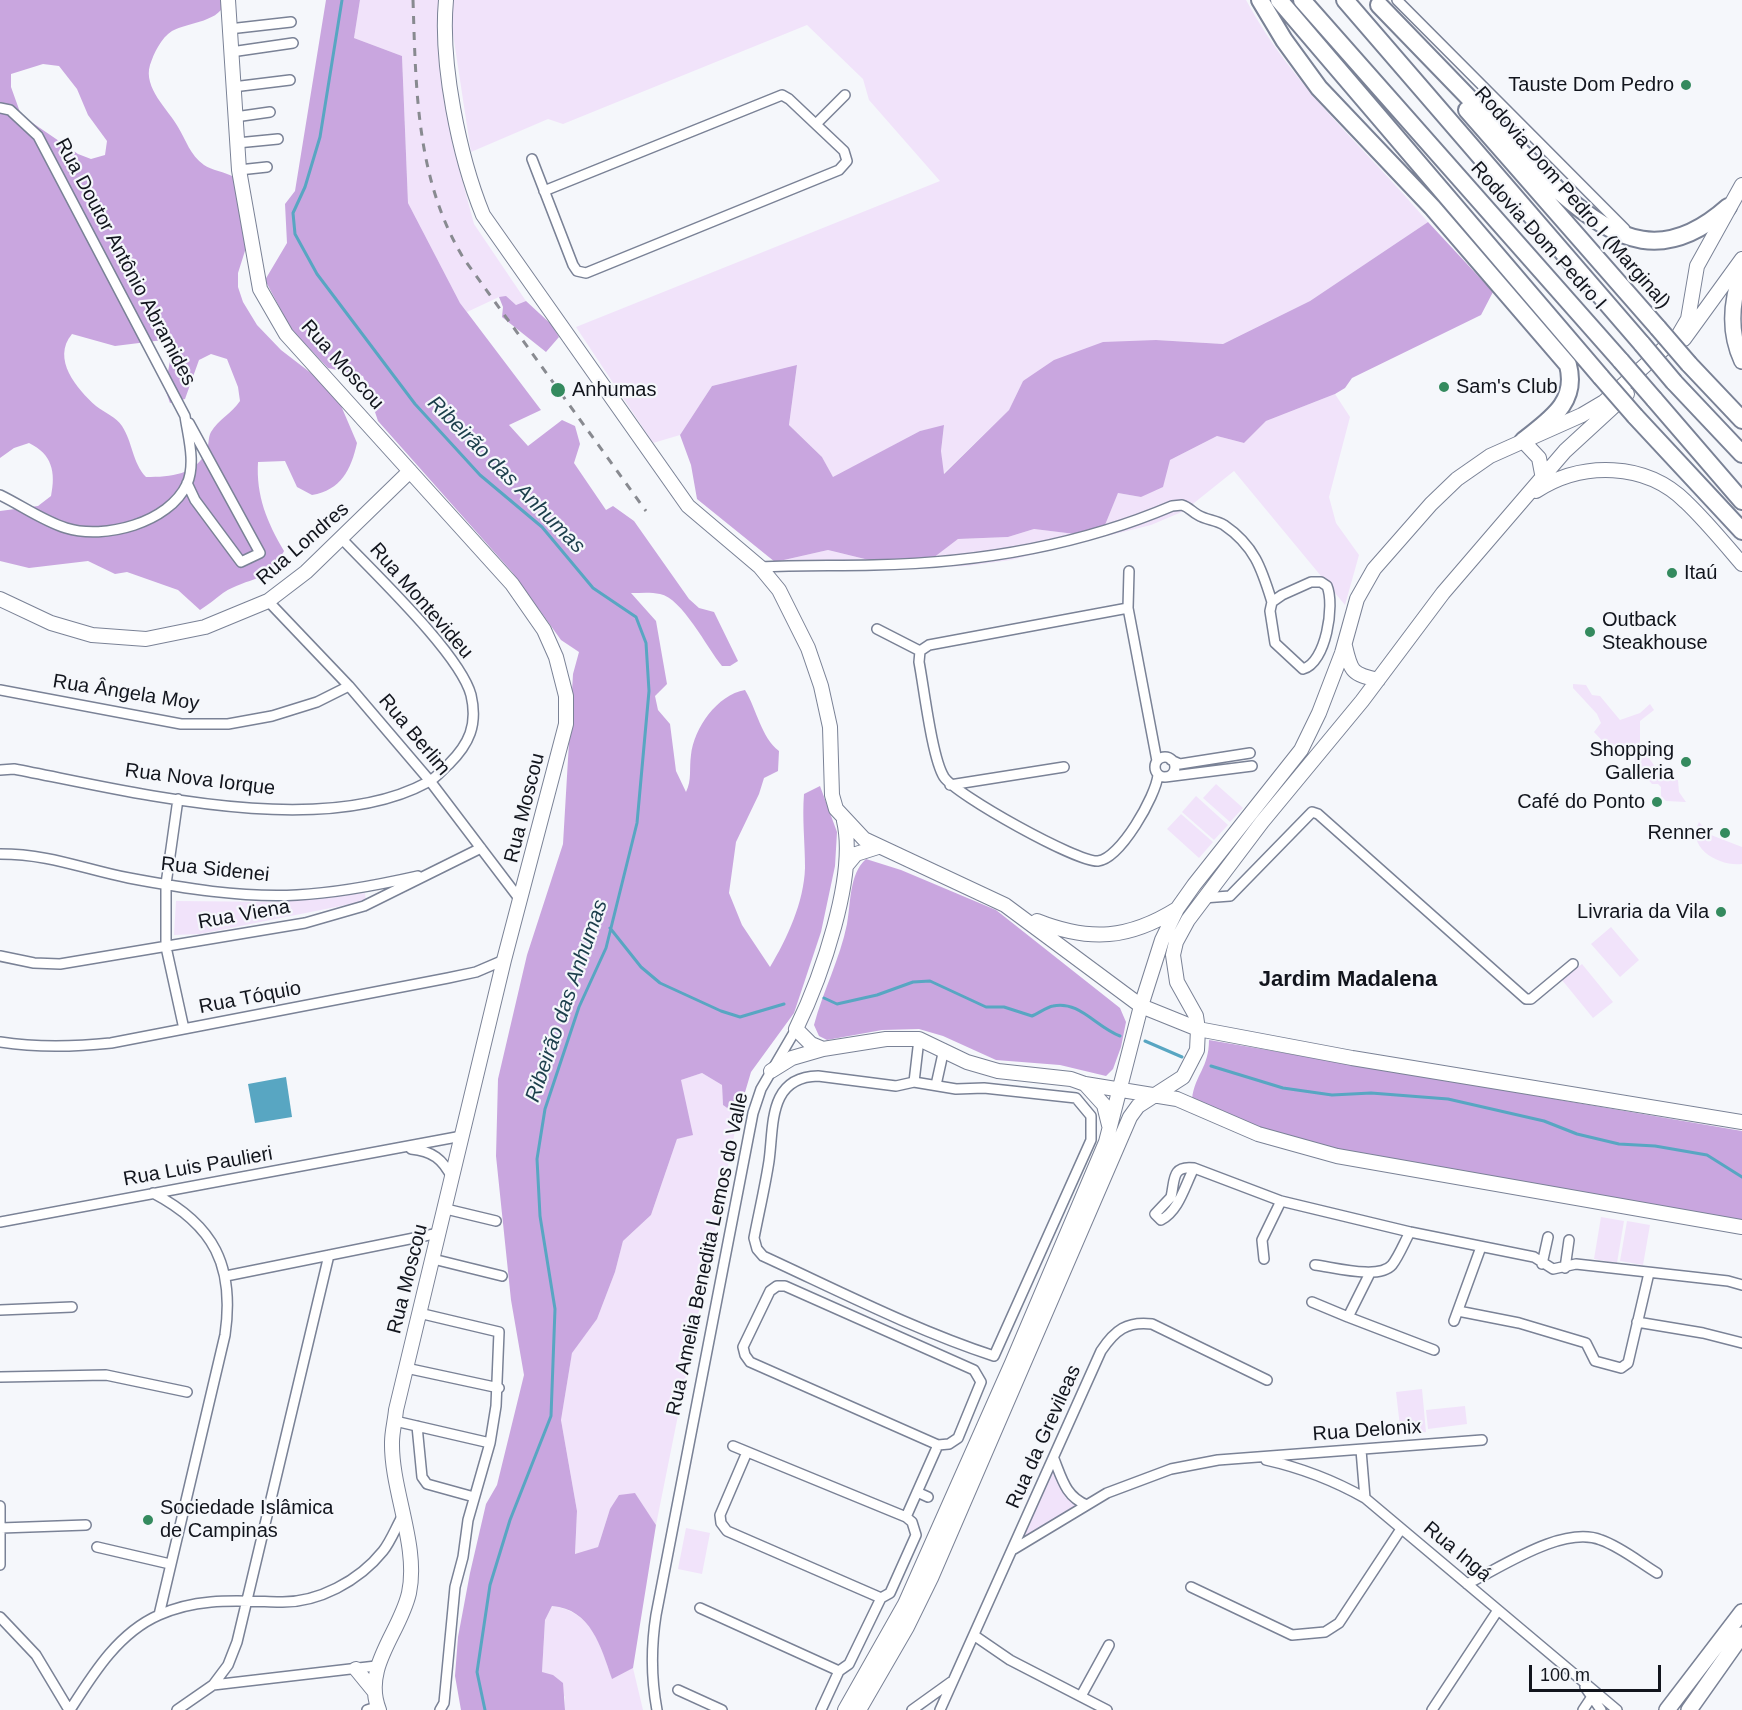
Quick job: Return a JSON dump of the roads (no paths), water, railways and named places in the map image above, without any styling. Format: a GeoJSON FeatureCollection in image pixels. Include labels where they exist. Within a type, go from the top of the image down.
{"type":"FeatureCollection","features":[{"type":"Feature","properties":{"kind":"highway"},"geometry":{"type":"LineString","coordinates":[[1260,0],[1284,40],[1319,88],[1432,207],[1568,366],[1572,379],[1569,393],[1561,410],[1523,441]]}},
{"type":"Feature","properties":{"kind":"highway","name":"Rodovia Dom Pedro I"},"geometry":{"type":"LineString","coordinates":[[1280,0],[1601,377],[1742,531]]}},
{"type":"Feature","properties":{"kind":"highway","name":"Rodovia Dom Pedro I"},"geometry":{"type":"LineString","coordinates":[[1302,0],[1742,501]]}},
{"type":"Feature","properties":{"kind":"highway","name":"Rodovia Dom Pedro I"},"geometry":{"type":"LineString","coordinates":[[1345,0],[1674,382],[1742,454]]}},
{"type":"Feature","properties":{"kind":"highway"},"geometry":{"type":"LineString","coordinates":[[1377,3],[1561,194],[1606,229],[1638,240],[1662,240],[1686,235],[1710,224],[1728,207]]}},
{"type":"Feature","properties":{"kind":"highway","name":"Rodovia Dom Pedro I (Marginal)"},"geometry":{"type":"LineString","coordinates":[[1377,3],[1689,364],[1741,418]]}},
{"type":"Feature","properties":{"kind":"main road"},"geometry":{"type":"LineString","coordinates":[[1742,271],[1732,311],[1737,351],[1742,361]]}},
{"type":"Feature","properties":{"kind":"main road"},"geometry":{"type":"LineString","coordinates":[[1667,1710],[1742,1612]]}},
{"type":"Feature","properties":{"kind":"main road"},"geometry":{"type":"LineString","coordinates":[[1689,1710],[1742,1635]]}},
{"type":"Feature","properties":{"kind":"street","name":"Rua Moscou"},"geometry":{"type":"LineString","coordinates":[[228,0],[239,170],[260,289],[286,334],[512,584],[544,630],[562,675],[566,696],[566,724],[504,960],[395,1421],[392,1443],[411,1568],[409,1593],[376,1666],[371,1710]]}},
{"type":"Feature","properties":{"kind":"street"},"geometry":{"type":"LineString","coordinates":[[446,0],[444,22],[452,94],[465,164],[483,215],[688,506],[760,567],[779,591],[808,648],[815,667],[830,727],[832,795],[844,820],[864,839],[878,847],[961,883],[1022,915],[1061,931],[1094,936],[1127,932],[1144,927],[1177,909]]}},
{"type":"Feature","properties":{"kind":"street"},"geometry":{"type":"LineString","coordinates":[[1397,0],[1609,215],[1638,240]]}},
{"type":"Feature","properties":{"kind":"street"},"geometry":{"type":"LineString","coordinates":[[230,29],[291,22]]}},
{"type":"Feature","properties":{"kind":"street"},"geometry":{"type":"LineString","coordinates":[[231,52],[293,43]]}},
{"type":"Feature","properties":{"kind":"street"},"geometry":{"type":"LineString","coordinates":[[233,87],[290,81]]}},
{"type":"Feature","properties":{"kind":"street"},"geometry":{"type":"LineString","coordinates":[[532,159],[544,191],[573,265],[577,271],[586,273],[839,170],[847,161],[844,151],[782,95],[774,96],[544,191]]}},
{"type":"Feature","properties":{"kind":"street"},"geometry":{"type":"LineString","coordinates":[[816,124],[845,95]]}},
{"type":"Feature","properties":{"kind":"street","name":"Rua Doutor Antônio Abramides"},"geometry":{"type":"LineString","coordinates":[[0,108],[10,110],[38,136],[185,416],[260,553],[241,562],[195,500],[187,483],[191,456],[185,416]]}},
{"type":"Feature","properties":{"kind":"street"},"geometry":{"type":"LineString","coordinates":[[235,117],[270,112]]}},
{"type":"Feature","properties":{"kind":"street"},"geometry":{"type":"LineString","coordinates":[[237,143],[278,139]]}},
{"type":"Feature","properties":{"kind":"street"},"geometry":{"type":"LineString","coordinates":[[239,170],[267,167]]}},
{"type":"Feature","properties":{"kind":"street"},"geometry":{"type":"LineString","coordinates":[[845,1710],[905,1604],[1012,1363],[1110,1128],[1141,1006],[1162,940],[1177,909],[1300,750],[1319,713],[1363,589],[1374,569],[1457,479],[1490,456],[1582,415],[1604,402],[1678,336],[1688,318],[1697,266],[1742,185]]}},
{"type":"Feature","properties":{"kind":"street"},"geometry":{"type":"LineString","coordinates":[[859,1710],[907,1628],[931,1578],[1130,1117],[1138,1106],[1183,1077],[1192,1063],[1197,1050],[1198,1029],[1193,1010],[1177,982],[1173,955],[1176,942],[1203,898],[1378,680],[1410,634],[1578,438],[1678,346],[1742,259]]}},
{"type":"Feature","properties":{"kind":"street"},"geometry":{"type":"LineString","coordinates":[[1523,441],[1539,458],[1543,479]]}},
{"type":"Feature","properties":{"kind":"street"},"geometry":{"type":"LineString","coordinates":[[1522,501],[1557,480],[1576,473],[1595,470],[1632,472],[1670,488],[1686,501],[1742,564]]}},
{"type":"Feature","properties":{"kind":"street","name":"Rua Londres"},"geometry":{"type":"LineString","coordinates":[[0,599],[51,623],[92,635],[146,639],[205,627],[268,601],[306,572],[410,471]]}},
{"type":"Feature","properties":{"kind":"street"},"geometry":{"type":"LineString","coordinates":[[0,495],[66,528],[94,533],[126,528],[153,518],[177,498],[187,483]]}},
{"type":"Feature","properties":{"kind":"street"},"geometry":{"type":"LineString","coordinates":[[760,567],[920,563],[1014,553],[1106,532],[1182,505],[1198,516],[1223,524],[1256,558],[1266,577],[1272,602],[1273,638],[1297,666],[1303,669],[1311,665],[1323,644],[1330,601],[1327,586],[1321,582],[1311,582],[1288,591],[1272,602]]}},
{"type":"Feature","properties":{"kind":"street","name":"Rua Montevideu"},"geometry":{"type":"LineString","coordinates":[[342,538],[453,660],[471,695],[473,725],[465,748],[430,781]]}},
{"type":"Feature","properties":{"kind":"street"},"geometry":{"type":"LineString","coordinates":[[1129,571],[1128,608],[1157,761],[1155,769],[1162,776]]}},
{"type":"Feature","properties":{"kind":"street","name":"Rua Berlim"},"geometry":{"type":"LineString","coordinates":[[268,601],[349,686],[430,781],[521,901]]}},
{"type":"Feature","properties":{"kind":"street"},"geometry":{"type":"LineString","coordinates":[[920,651],[929,645],[1128,608]]}},
{"type":"Feature","properties":{"kind":"street"},"geometry":{"type":"LineString","coordinates":[[877,629],[920,651]]}},
{"type":"Feature","properties":{"kind":"street"},"geometry":{"type":"LineString","coordinates":[[1323,644],[1343,648]]}},
{"type":"Feature","properties":{"kind":"street"},"geometry":{"type":"LineString","coordinates":[[1343,648],[1350,669],[1378,680]]}},
{"type":"Feature","properties":{"kind":"street"},"geometry":{"type":"LineString","coordinates":[[920,651],[919,662],[939,766],[950,785],[968,798],[1076,856],[1098,861],[1108,859],[1123,846],[1162,776],[1174,770],[1171,760]]}},
{"type":"Feature","properties":{"kind":"street","name":"Rua Ângela Moy"},"geometry":{"type":"LineString","coordinates":[[0,690],[181,724],[228,723],[272,716],[317,702],[349,686]]}},
{"type":"Feature","properties":{"kind":"street"},"geometry":{"type":"LineString","coordinates":[[1157,761],[1165,758],[1180,764],[1250,753]]}},
{"type":"Feature","properties":{"kind":"street"},"geometry":{"type":"LineString","coordinates":[[1162,776],[1252,766]]}},
{"type":"Feature","properties":{"kind":"street"},"geometry":{"type":"LineString","coordinates":[[950,785],[1064,767]]}},
{"type":"Feature","properties":{"kind":"street","name":"Rua Nova Iorque"},"geometry":{"type":"LineString","coordinates":[[0,770],[14,769],[178,799],[247,808],[314,809],[366,802],[402,793],[430,781]]}},
{"type":"Feature","properties":{"kind":"street"},"geometry":{"type":"LineString","coordinates":[[178,799],[166,884],[166,947],[184,1029]]}},
{"type":"Feature","properties":{"kind":"street"},"geometry":{"type":"LineString","coordinates":[[1203,898],[1230,896],[1312,812],[1318,814],[1526,999],[1531,999],[1574,964]]}},
{"type":"Feature","properties":{"kind":"street","name":"Rua Amelia Benedita Lemos do Valle"},"geometry":{"type":"LineString","coordinates":[[657,1710],[652,1668],[652,1640],[656,1615],[753,1113],[771,1071],[809,1002],[824,958],[846,866],[849,841],[844,820]]}},
{"type":"Feature","properties":{"kind":"street"},"geometry":{"type":"LineString","coordinates":[[846,866],[856,854],[878,847]]}},
{"type":"Feature","properties":{"kind":"street","name":"Rua Viena"},"geometry":{"type":"LineString","coordinates":[[0,956],[34,963],[60,964],[305,923],[375,902],[482,848]]}},
{"type":"Feature","properties":{"kind":"street","name":"Rua Sidenei"},"geometry":{"type":"LineString","coordinates":[[0,854],[24,854],[67,861],[127,877],[166,884],[294,895],[370,886],[428,874]]}},
{"type":"Feature","properties":{"kind":"street"},"geometry":{"type":"LineString","coordinates":[[1226,868],[1245,879]]}},
{"type":"Feature","properties":{"kind":"street"},"geometry":{"type":"LineString","coordinates":[[390,882],[394,893]]}},
{"type":"Feature","properties":{"kind":"street"},"geometry":{"type":"LineString","coordinates":[[370,886],[375,902]]}},
{"type":"Feature","properties":{"kind":"street"},"geometry":{"type":"LineString","coordinates":[[1022,915],[1141,1006],[1198,1029],[1352,1058],[1742,1122]]}},
{"type":"Feature","properties":{"kind":"street","name":"Rua Tóquio"},"geometry":{"type":"LineString","coordinates":[[0,1042],[70,1048],[111,1043],[448,978],[476,972],[504,960]]}},
{"type":"Feature","properties":{"kind":"street"},"geometry":{"type":"LineString","coordinates":[[796,1029],[811,1044],[823,1049]]}},
{"type":"Feature","properties":{"kind":"street"},"geometry":{"type":"LineString","coordinates":[[771,1071],[792,1058],[823,1049],[886,1039],[919,1039],[967,1062],[998,1071],[1071,1079],[1085,1084],[1159,1094],[1177,1099],[1258,1134],[1328,1154],[1742,1227]]}},
{"type":"Feature","properties":{"kind":"street"},"geometry":{"type":"LineString","coordinates":[[914,1082],[919,1039]]}},
{"type":"Feature","properties":{"kind":"street"},"geometry":{"type":"LineString","coordinates":[[936,1085],[944,1049]]}},
{"type":"Feature","properties":{"kind":"street"},"geometry":{"type":"LineString","coordinates":[[994,1356],[1091,1140],[1091,1116],[1076,1098],[1058,1094],[1031,1095],[984,1088],[956,1089],[914,1082],[896,1086],[818,1076],[798,1079],[787,1087],[775,1107],[772,1120],[769,1160],[754,1238],[756,1249],[763,1256],[890,1314],[994,1356],[1012,1363]]}},
{"type":"Feature","properties":{"kind":"street"},"geometry":{"type":"LineString","coordinates":[[1085,1084],[1104,1105],[1110,1128]]}},
{"type":"Feature","properties":{"kind":"street","name":"Rua Luis Paulieri"},"geometry":{"type":"LineString","coordinates":[[0,1222],[462,1136]]}},
{"type":"Feature","properties":{"kind":"street","name":"Rua Luis Paulieri"},"geometry":{"type":"LineString","coordinates":[[402,1147],[424,1150],[439,1158],[453,1179]]}},
{"type":"Feature","properties":{"kind":"street"},"geometry":{"type":"LineString","coordinates":[[1194,1168],[1168,1216],[1161,1220],[1157,1218],[1155,1214],[1171,1197],[1174,1175],[1178,1170],[1194,1168],[1281,1201],[1410,1232],[1534,1257],[1553,1269],[1576,1264],[1728,1281],[1742,1285]]}},
{"type":"Feature","properties":{"kind":"street"},"geometry":{"type":"LineString","coordinates":[[153,1194],[180,1207],[205,1233],[220,1255],[226,1276],[229,1309],[225,1335],[159,1615]]}},
{"type":"Feature","properties":{"kind":"street"},"geometry":{"type":"LineString","coordinates":[[1264,1259],[1262,1240],[1281,1201]]}},
{"type":"Feature","properties":{"kind":"street"},"geometry":{"type":"LineString","coordinates":[[446,1209],[496,1221]]}},
{"type":"Feature","properties":{"kind":"street"},"geometry":{"type":"LineString","coordinates":[[1315,1265],[1370,1273],[1383,1272],[1391,1266],[1410,1232]]}},
{"type":"Feature","properties":{"kind":"street"},"geometry":{"type":"LineString","coordinates":[[226,1276],[439,1233]]}},
{"type":"Feature","properties":{"kind":"street"},"geometry":{"type":"LineString","coordinates":[[1542,1264],[1548,1237]]}},
{"type":"Feature","properties":{"kind":"street"},"geometry":{"type":"LineString","coordinates":[[1565,1268],[1569,1240]]}},
{"type":"Feature","properties":{"kind":"street"},"geometry":{"type":"LineString","coordinates":[[1454,1321],[1481,1246]]}},
{"type":"Feature","properties":{"kind":"street"},"geometry":{"type":"LineString","coordinates":[[180,1707],[213,1685],[228,1665],[237,1642],[329,1255]]}},
{"type":"Feature","properties":{"kind":"street"},"geometry":{"type":"LineString","coordinates":[[432,1259],[502,1276]]}},
{"type":"Feature","properties":{"kind":"street"},"geometry":{"type":"LineString","coordinates":[[1348,1317],[1370,1273]]}},
{"type":"Feature","properties":{"kind":"street"},"geometry":{"type":"LineString","coordinates":[[1458,1311],[1519,1323],[1586,1343],[1595,1361],[1621,1368],[1628,1363],[1649,1273]]}},
{"type":"Feature","properties":{"kind":"street"},"geometry":{"type":"LineString","coordinates":[[785,1286],[979,1374],[981,1382],[958,1438],[949,1444],[938,1445],[750,1362],[743,1347],[770,1291],[785,1286]]}},
{"type":"Feature","properties":{"kind":"street"},"geometry":{"type":"LineString","coordinates":[[1312,1302],[1434,1350]]}},
{"type":"Feature","properties":{"kind":"street"},"geometry":{"type":"LineString","coordinates":[[0,1310],[72,1307]]}},
{"type":"Feature","properties":{"kind":"street"},"geometry":{"type":"LineString","coordinates":[[419,1314],[499,1332],[499,1388],[490,1443],[474,1497],[455,1587],[444,1703],[440,1710]]}},
{"type":"Feature","properties":{"kind":"street","name":"Rua da Grevileas"},"geometry":{"type":"LineString","coordinates":[[940,1710],[1014,1550],[1101,1351],[1112,1336],[1122,1327],[1137,1322],[1152,1324],[1267,1380]]}},
{"type":"Feature","properties":{"kind":"street"},"geometry":{"type":"LineString","coordinates":[[1637,1322],[1742,1343]]}},
{"type":"Feature","properties":{"kind":"street"},"geometry":{"type":"LineString","coordinates":[[406,1368],[499,1388]]}},
{"type":"Feature","properties":{"kind":"street"},"geometry":{"type":"LineString","coordinates":[[0,1377],[106,1375],[187,1392]]}},
{"type":"Feature","properties":{"kind":"street"},"geometry":{"type":"LineString","coordinates":[[395,1421],[490,1443]]}},
{"type":"Feature","properties":{"kind":"street"},"geometry":{"type":"LineString","coordinates":[[417,1426],[423,1477],[427,1484],[474,1497]]}},
{"type":"Feature","properties":{"kind":"street","name":"Rua Delonix"},"geometry":{"type":"LineString","coordinates":[[1014,1550],[1107,1493],[1171,1469],[1255,1457],[1482,1440]]}},
{"type":"Feature","properties":{"kind":"street"},"geometry":{"type":"LineString","coordinates":[[906,1517],[938,1445]]}},
{"type":"Feature","properties":{"kind":"street"},"geometry":{"type":"LineString","coordinates":[[733,1446],[906,1517],[916,1529],[916,1535],[890,1593],[881,1598],[849,1664],[839,1671],[821,1710]]}},
{"type":"Feature","properties":{"kind":"street"},"geometry":{"type":"LineString","coordinates":[[1361,1449],[1365,1498]]}},
{"type":"Feature","properties":{"kind":"street"},"geometry":{"type":"LineString","coordinates":[[747,1452],[720,1515],[721,1524],[727,1531],[881,1598]]}},
{"type":"Feature","properties":{"kind":"street","name":"Rua Ingá"},"geometry":{"type":"LineString","coordinates":[[1255,1457],[1298,1467],[1334,1481],[1365,1498],[1574,1674],[1593,1694]]}},
{"type":"Feature","properties":{"kind":"street"},"geometry":{"type":"LineString","coordinates":[[1054,1459],[1066,1489],[1075,1500],[1087,1505]]}},
{"type":"Feature","properties":{"kind":"street"},"geometry":{"type":"LineString","coordinates":[[917,1492],[928,1497]]}},
{"type":"Feature","properties":{"kind":"street"},"geometry":{"type":"LineString","coordinates":[[0,1506],[0,1565]]}},
{"type":"Feature","properties":{"kind":"street"},"geometry":{"type":"LineString","coordinates":[[0,1617],[36,1655],[70,1710],[111,1651],[135,1630],[159,1615],[220,1599],[281,1602],[311,1599],[339,1587],[363,1571],[383,1551],[403,1515]]}},
{"type":"Feature","properties":{"kind":"street"},"geometry":{"type":"LineString","coordinates":[[1,1528],[86,1525]]}},
{"type":"Feature","properties":{"kind":"street"},"geometry":{"type":"LineString","coordinates":[[1191,1587],[1292,1635],[1325,1632],[1340,1623],[1401,1529]]}},
{"type":"Feature","properties":{"kind":"street"},"geometry":{"type":"LineString","coordinates":[[1467,1584],[1556,1540],[1577,1537],[1599,1539],[1615,1546],[1658,1573]]}},
{"type":"Feature","properties":{"kind":"street"},"geometry":{"type":"LineString","coordinates":[[97,1546],[170,1564]]}},
{"type":"Feature","properties":{"kind":"street"},"geometry":{"type":"LineString","coordinates":[[700,1608],[839,1671]]}},
{"type":"Feature","properties":{"kind":"street"},"geometry":{"type":"LineString","coordinates":[[1432,1710],[1498,1610]]}},
{"type":"Feature","properties":{"kind":"street"},"geometry":{"type":"LineString","coordinates":[[975,1636],[1010,1660],[1107,1710]]}},
{"type":"Feature","properties":{"kind":"street"},"geometry":{"type":"LineString","coordinates":[[1081,1696],[1109,1645]]}},
{"type":"Feature","properties":{"kind":"street"},"geometry":{"type":"LineString","coordinates":[[213,1685],[376,1666]]}},
{"type":"Feature","properties":{"kind":"street"},"geometry":{"type":"LineString","coordinates":[[356,1669],[374,1691]]}},
{"type":"Feature","properties":{"kind":"street"},"geometry":{"type":"LineString","coordinates":[[912,1710],[951,1682]]}},
{"type":"Feature","properties":{"kind":"street"},"geometry":{"type":"LineString","coordinates":[[678,1690],[722,1710]]}},
{"type":"Feature","properties":{"kind":"street"},"geometry":{"type":"LineString","coordinates":[[1583,1710],[1593,1694]]}},
{"type":"Feature","properties":{"kind":"street"},"geometry":{"type":"LineString","coordinates":[[1593,1694],[1601,1710]]}},
{"type":"Feature","properties":{"kind":"street"},"geometry":{"type":"LineString","coordinates":[[1593,1694],[1617,1710]]}},
{"type":"Feature","properties":{"kind":"street"},"geometry":{"type":"LineString","coordinates":[[180,1707],[192,1710]]}},
{"type":"Feature","properties":{"kind":"water"},"geometry":{"type":"Polygon","coordinates":[[[286,1077],[292,1117],[255,1123],[248,1084],[286,1077]]]}},
{"type":"Feature","properties":{"kind":"waterway","name":"Ribeirão das Anhumas"},"geometry":{"type":"LineString","coordinates":[[342,0],[320,137],[305,187],[293,213],[295,234],[317,274],[415,404],[480,475],[542,527],[593,588],[636,617],[646,643],[649,691],[637,823],[606,948],[579,1007],[545,1109],[537,1159],[540,1216],[555,1309],[551,1416],[510,1520],[490,1585],[477,1672],[485,1710]]}},
{"type":"Feature","properties":{"kind":"waterway"},"geometry":{"type":"LineString","coordinates":[[610,928],[641,967],[660,983],[721,1011],[740,1017],[784,1004]]}},
{"type":"Feature","properties":{"kind":"waterway"},"geometry":{"type":"LineString","coordinates":[[824,998],[837,1004],[877,995],[913,982],[930,981],[986,1007],[1004,1007],[1032,1016],[1053,1006],[1071,1007],[1120,1036]]}},
{"type":"Feature","properties":{"kind":"waterway"},"geometry":{"type":"LineString","coordinates":[[1145,1041],[1182,1057]]}},
{"type":"Feature","properties":{"kind":"waterway"},"geometry":{"type":"LineString","coordinates":[[1211,1066],[1283,1088],[1332,1095],[1371,1093],[1448,1099],[1544,1121],[1577,1134],[1619,1144],[1655,1146],[1707,1155],[1742,1177]]}},
{"type":"Feature","properties":{"kind":"railway"},"geometry":{"type":"LineString","coordinates":[[413,0],[415,67],[422,134],[436,198],[448,229],[464,259],[646,511]]}},
{"type":"Feature","properties":{"kind":"place","name":"Tauste Dom Pedro"},"geometry":{"type":"Point","coordinates":[1686,85]}},
{"type":"Feature","properties":{"kind":"place","name":"Sam's Club"},"geometry":{"type":"Point","coordinates":[1444,387]}},
{"type":"Feature","properties":{"kind":"place","name":"Anhumas"},"geometry":{"type":"Point","coordinates":[558,390]}},
{"type":"Feature","properties":{"kind":"place","name":"Itaú"},"geometry":{"type":"Point","coordinates":[1672,573]}},
{"type":"Feature","properties":{"kind":"place","name":"Outback Steakhouse"},"geometry":{"type":"Point","coordinates":[1590,632]}},
{"type":"Feature","properties":{"kind":"place","name":"Shopping Galleria"},"geometry":{"type":"Point","coordinates":[1686,762]}},
{"type":"Feature","properties":{"kind":"place","name":"Café do Ponto"},"geometry":{"type":"Point","coordinates":[1657,802]}},
{"type":"Feature","properties":{"kind":"place","name":"Renner"},"geometry":{"type":"Point","coordinates":[1725,833]}},
{"type":"Feature","properties":{"kind":"place","name":"Livraria da Vila"},"geometry":{"type":"Point","coordinates":[1721,912]}},
{"type":"Feature","properties":{"kind":"place","name":"Sociedade Islâmica de Campinas"},"geometry":{"type":"Point","coordinates":[148,1520]}},
{"type":"Feature","properties":{"kind":"district","name":"Jardim Madalena"},"geometry":{"type":"Point","coordinates":[1348,980]}}]}
